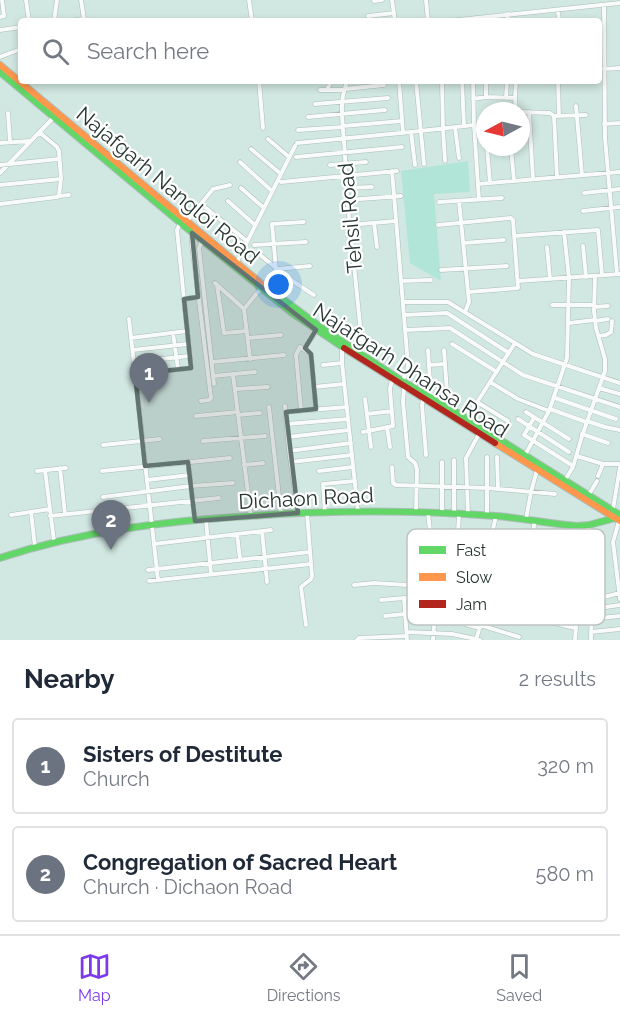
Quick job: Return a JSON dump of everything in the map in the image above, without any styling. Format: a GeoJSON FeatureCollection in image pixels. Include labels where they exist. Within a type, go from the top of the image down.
{"type":"FeatureCollection","features":[{"type":"Feature","properties":{"kind":"main road","name":"Najafgarh Nangloi Road"},"geometry":{"type":"LineString","coordinates":[[0,65],[17,83]]}},
{"type":"Feature","properties":{"kind":"main road"},"geometry":{"type":"LineString","coordinates":[[0,72],[17,83]]}},
{"type":"Feature","properties":{"kind":"main road","name":"Najafgarh Nangloi Road"},"geometry":{"type":"LineString","coordinates":[[18,84],[198,235],[237,263],[262,287],[317,328],[363,355],[402,384],[448,407],[464,421],[612,510],[619,518]]}},
{"type":"Feature","properties":{"kind":"main road"},"geometry":{"type":"LineString","coordinates":[[198,235],[262,287]]}},
{"type":"Feature","properties":{"kind":"main road","name":"Najafgarh Dhansa Road"},"geometry":{"type":"LineString","coordinates":[[342,344],[393,380],[464,421],[479,434],[523,458],[537,470],[619,518]]}},
{"type":"Feature","properties":{"kind":"main road","name":"Dichaon Road"},"geometry":{"type":"LineString","coordinates":[[0,558],[54,541],[103,531],[250,516],[386,510],[487,515],[574,526],[619,518]]}},
{"type":"Feature","properties":{"kind":"street"},"geometry":{"type":"LineString","coordinates":[[0,17],[4,16],[2,0]]}},
{"type":"Feature","properties":{"kind":"street"},"geometry":{"type":"LineString","coordinates":[[26,0],[29,18]]}},
{"type":"Feature","properties":{"kind":"street"},"geometry":{"type":"LineString","coordinates":[[54,18],[57,0]]}},
{"type":"Feature","properties":{"kind":"street"},"geometry":{"type":"LineString","coordinates":[[81,0],[84,18]]}},
{"type":"Feature","properties":{"kind":"street"},"geometry":{"type":"LineString","coordinates":[[249,0],[252,18]]}},
{"type":"Feature","properties":{"kind":"street"},"geometry":{"type":"LineString","coordinates":[[374,1],[382,0]]}},
{"type":"Feature","properties":{"kind":"street"},"geometry":{"type":"LineString","coordinates":[[392,0],[395,18]]}},
{"type":"Feature","properties":{"kind":"street"},"geometry":{"type":"LineString","coordinates":[[426,0],[428,18]]}},
{"type":"Feature","properties":{"kind":"street"},"geometry":{"type":"LineString","coordinates":[[492,18],[620,3],[620,12]]}},
{"type":"Feature","properties":{"kind":"street"},"geometry":{"type":"LineString","coordinates":[[518,281],[618,274],[604,124],[604,5]]}},
{"type":"Feature","properties":{"kind":"street"},"geometry":{"type":"LineString","coordinates":[[558,9],[559,18]]}},
{"type":"Feature","properties":{"kind":"street"},"geometry":{"type":"LineString","coordinates":[[368,16],[394,13]]}},
{"type":"Feature","properties":{"kind":"street"},"geometry":{"type":"LineString","coordinates":[[516,14],[517,18]]}},
{"type":"Feature","properties":{"kind":"street"},"geometry":{"type":"LineString","coordinates":[[0,30],[18,27]]}},
{"type":"Feature","properties":{"kind":"street"},"geometry":{"type":"LineString","coordinates":[[0,57],[18,51]]}},
{"type":"Feature","properties":{"kind":"street"},"geometry":{"type":"LineString","coordinates":[[603,69],[620,68]]}},
{"type":"Feature","properties":{"kind":"street"},"geometry":{"type":"LineString","coordinates":[[259,84],[263,128]]}},
{"type":"Feature","properties":{"kind":"street"},"geometry":{"type":"LineString","coordinates":[[327,90],[330,84]]}},
{"type":"Feature","properties":{"kind":"street","name":"Tehsil Road"},"geometry":{"type":"LineString","coordinates":[[346,84],[342,102],[345,176],[363,355]]}},
{"type":"Feature","properties":{"kind":"street"},"geometry":{"type":"LineString","coordinates":[[399,84],[403,133]]}},
{"type":"Feature","properties":{"kind":"street"},"geometry":{"type":"LineString","coordinates":[[416,84],[424,164]]}},
{"type":"Feature","properties":{"kind":"street"},"geometry":{"type":"LineString","coordinates":[[442,84],[445,161]]}},
{"type":"Feature","properties":{"kind":"street"},"geometry":{"type":"LineString","coordinates":[[462,84],[464,126]]}},
{"type":"Feature","properties":{"kind":"street"},"geometry":{"type":"LineString","coordinates":[[473,84],[479,200]]}},
{"type":"Feature","properties":{"kind":"street"},"geometry":{"type":"LineString","coordinates":[[486,84],[486,97]]}},
{"type":"Feature","properties":{"kind":"street"},"geometry":{"type":"LineString","coordinates":[[506,98],[507,84]]}},
{"type":"Feature","properties":{"kind":"street"},"geometry":{"type":"LineString","coordinates":[[515,102],[516,84]]}},
{"type":"Feature","properties":{"kind":"street"},"geometry":{"type":"LineString","coordinates":[[557,177],[558,84]]}},
{"type":"Feature","properties":{"kind":"street"},"geometry":{"type":"LineString","coordinates":[[320,90],[384,85]]}},
{"type":"Feature","properties":{"kind":"street"},"geometry":{"type":"LineString","coordinates":[[315,104],[388,98]]}},
{"type":"Feature","properties":{"kind":"street"},"geometry":{"type":"LineString","coordinates":[[473,99],[515,98]]}},
{"type":"Feature","properties":{"kind":"street"},"geometry":{"type":"LineString","coordinates":[[576,106],[582,175]]}},
{"type":"Feature","properties":{"kind":"street"},"geometry":{"type":"LineString","coordinates":[[308,117],[385,110]]}},
{"type":"Feature","properties":{"kind":"street"},"geometry":{"type":"LineString","coordinates":[[530,112],[550,113],[556,116],[586,115]]}},
{"type":"Feature","properties":{"kind":"street"},"geometry":{"type":"LineString","coordinates":[[8,113],[10,142]]}},
{"type":"Feature","properties":{"kind":"street"},"geometry":{"type":"LineString","coordinates":[[0,173],[55,116]]}},
{"type":"Feature","properties":{"kind":"street"},"geometry":{"type":"LineString","coordinates":[[298,130],[402,121]]}},
{"type":"Feature","properties":{"kind":"street"},"geometry":{"type":"LineString","coordinates":[[604,124],[620,123]]}},
{"type":"Feature","properties":{"kind":"street"},"geometry":{"type":"LineString","coordinates":[[237,263],[296,144],[474,125]]}},
{"type":"Feature","properties":{"kind":"street"},"geometry":{"type":"LineString","coordinates":[[455,127],[459,158]]}},
{"type":"Feature","properties":{"kind":"street"},"geometry":{"type":"LineString","coordinates":[[530,129],[533,179]]}},
{"type":"Feature","properties":{"kind":"street"},"geometry":{"type":"LineString","coordinates":[[39,132],[58,149],[61,179],[58,196]]}},
{"type":"Feature","properties":{"kind":"street"},"geometry":{"type":"LineString","coordinates":[[411,132],[415,165]]}},
{"type":"Feature","properties":{"kind":"street"},"geometry":{"type":"LineString","coordinates":[[268,139],[289,157]]}},
{"type":"Feature","properties":{"kind":"street"},"geometry":{"type":"LineString","coordinates":[[0,143],[31,141]]}},
{"type":"Feature","properties":{"kind":"street"},"geometry":{"type":"LineString","coordinates":[[296,157],[402,147]]}},
{"type":"Feature","properties":{"kind":"street"},"geometry":{"type":"LineString","coordinates":[[251,149],[280,174]]}},
{"type":"Feature","properties":{"kind":"street"},"geometry":{"type":"LineString","coordinates":[[488,156],[490,183]]}},
{"type":"Feature","properties":{"kind":"street"},"geometry":{"type":"LineString","coordinates":[[512,156],[514,181]]}},
{"type":"Feature","properties":{"kind":"street"},"geometry":{"type":"LineString","coordinates":[[0,165],[59,159]]}},
{"type":"Feature","properties":{"kind":"street"},"geometry":{"type":"LineString","coordinates":[[240,162],[272,191]]}},
{"type":"Feature","properties":{"kind":"street"},"geometry":{"type":"LineString","coordinates":[[330,165],[366,162]]}},
{"type":"Feature","properties":{"kind":"street"},"geometry":{"type":"LineString","coordinates":[[392,171],[408,369],[402,384],[403,402],[408,457],[416,465],[416,512]]}},
{"type":"Feature","properties":{"kind":"street"},"geometry":{"type":"LineString","coordinates":[[281,182],[397,171]]}},
{"type":"Feature","properties":{"kind":"street"},"geometry":{"type":"LineString","coordinates":[[478,184],[620,172]]}},
{"type":"Feature","properties":{"kind":"street"},"geometry":{"type":"LineString","coordinates":[[0,186],[61,179]]}},
{"type":"Feature","properties":{"kind":"street"},"geometry":{"type":"LineString","coordinates":[[135,374],[190,368],[177,230],[213,189],[230,186]]}},
{"type":"Feature","properties":{"kind":"street"},"geometry":{"type":"LineString","coordinates":[[346,188],[372,187]]}},
{"type":"Feature","properties":{"kind":"street"},"geometry":{"type":"LineString","coordinates":[[241,188],[264,208]]}},
{"type":"Feature","properties":{"kind":"street"},"geometry":{"type":"LineString","coordinates":[[584,193],[620,189]]}},
{"type":"Feature","properties":{"kind":"street"},"geometry":{"type":"LineString","coordinates":[[0,204],[69,195]]}},
{"type":"Feature","properties":{"kind":"street"},"geometry":{"type":"LineString","coordinates":[[347,200],[401,196]]}},
{"type":"Feature","properties":{"kind":"street"},"geometry":{"type":"LineString","coordinates":[[439,202],[502,198]]}},
{"type":"Feature","properties":{"kind":"street"},"geometry":{"type":"LineString","coordinates":[[228,201],[255,225]]}},
{"type":"Feature","properties":{"kind":"street"},"geometry":{"type":"LineString","coordinates":[[459,201],[469,304],[465,312]]}},
{"type":"Feature","properties":{"kind":"street"},"geometry":{"type":"LineString","coordinates":[[201,204],[247,241]]}},
{"type":"Feature","properties":{"kind":"street"},"geometry":{"type":"LineString","coordinates":[[583,211],[620,207]]}},
{"type":"Feature","properties":{"kind":"street"},"geometry":{"type":"LineString","coordinates":[[438,225],[511,218],[517,289],[468,292]]}},
{"type":"Feature","properties":{"kind":"street"},"geometry":{"type":"LineString","coordinates":[[350,225],[396,221]]}},
{"type":"Feature","properties":{"kind":"street"},"geometry":{"type":"LineString","coordinates":[[244,309],[276,269],[272,224],[304,222]]}},
{"type":"Feature","properties":{"kind":"street"},"geometry":{"type":"LineString","coordinates":[[374,223],[377,247]]}},
{"type":"Feature","properties":{"kind":"street"},"geometry":{"type":"LineString","coordinates":[[514,236],[598,230],[602,275]]}},
{"type":"Feature","properties":{"kind":"street"},"geometry":{"type":"LineString","coordinates":[[523,458],[550,410],[567,358],[569,278],[564,232]]}},
{"type":"Feature","properties":{"kind":"street"},"geometry":{"type":"LineString","coordinates":[[198,235],[192,242],[211,398],[201,401]]}},
{"type":"Feature","properties":{"kind":"street"},"geometry":{"type":"LineString","coordinates":[[198,235],[214,384]]}},
{"type":"Feature","properties":{"kind":"street"},"geometry":{"type":"LineString","coordinates":[[464,243],[504,240]]}},
{"type":"Feature","properties":{"kind":"street"},"geometry":{"type":"LineString","coordinates":[[254,246],[306,242]]}},
{"type":"Feature","properties":{"kind":"street"},"geometry":{"type":"LineString","coordinates":[[583,246],[585,277]]}},
{"type":"Feature","properties":{"kind":"street"},"geometry":{"type":"LineString","coordinates":[[548,247],[550,279]]}},
{"type":"Feature","properties":{"kind":"street"},"geometry":{"type":"LineString","coordinates":[[260,255],[314,295]]}},
{"type":"Feature","properties":{"kind":"street"},"geometry":{"type":"LineString","coordinates":[[276,269],[310,266]]}},
{"type":"Feature","properties":{"kind":"street"},"geometry":{"type":"LineString","coordinates":[[441,270],[507,266]]}},
{"type":"Feature","properties":{"kind":"street"},"geometry":{"type":"LineString","coordinates":[[565,481],[577,456],[582,434],[604,371],[605,359],[595,320],[595,276]]}},
{"type":"Feature","properties":{"kind":"street"},"geometry":{"type":"LineString","coordinates":[[401,281],[431,280]]}},
{"type":"Feature","properties":{"kind":"street"},"geometry":{"type":"LineString","coordinates":[[247,331],[224,333],[216,284],[244,309],[248,338],[250,359]]}},
{"type":"Feature","properties":{"kind":"street"},"geometry":{"type":"LineString","coordinates":[[184,299],[198,297]]}},
{"type":"Feature","properties":{"kind":"street"},"geometry":{"type":"LineString","coordinates":[[403,302],[447,301],[533,354],[620,383]]}},
{"type":"Feature","properties":{"kind":"street"},"geometry":{"type":"LineString","coordinates":[[552,305],[608,306]]}},
{"type":"Feature","properties":{"kind":"street"},"geometry":{"type":"LineString","coordinates":[[404,315],[447,313],[509,352]]}},
{"type":"Feature","properties":{"kind":"street"},"geometry":{"type":"LineString","coordinates":[[129,319],[158,580]]}},
{"type":"Feature","properties":{"kind":"street"},"geometry":{"type":"LineString","coordinates":[[569,322],[610,320],[610,332],[599,336]]}},
{"type":"Feature","properties":{"kind":"street"},"geometry":{"type":"LineString","coordinates":[[304,349],[317,328]]}},
{"type":"Feature","properties":{"kind":"street"},"geometry":{"type":"LineString","coordinates":[[405,330],[450,328],[523,375],[620,407]]}},
{"type":"Feature","properties":{"kind":"street"},"geometry":{"type":"LineString","coordinates":[[131,338],[187,332]]}},
{"type":"Feature","properties":{"kind":"street"},"geometry":{"type":"LineString","coordinates":[[173,333],[178,369]]}},
{"type":"Feature","properties":{"kind":"street"},"geometry":{"type":"LineString","coordinates":[[248,338],[281,335]]}},
{"type":"Feature","properties":{"kind":"street"},"geometry":{"type":"LineString","coordinates":[[464,421],[515,343]]}},
{"type":"Feature","properties":{"kind":"street"},"geometry":{"type":"LineString","coordinates":[[133,350],[188,344]]}},
{"type":"Feature","properties":{"kind":"street"},"geometry":{"type":"LineString","coordinates":[[342,344],[346,407],[358,512]]}},
{"type":"Feature","properties":{"kind":"street"},"geometry":{"type":"LineString","coordinates":[[452,344],[497,372]]}},
{"type":"Feature","properties":{"kind":"street"},"geometry":{"type":"LineString","coordinates":[[301,411],[296,355],[300,347],[311,354],[316,410]]}},
{"type":"Feature","properties":{"kind":"street"},"geometry":{"type":"LineString","coordinates":[[428,350],[432,398]]}},
{"type":"Feature","properties":{"kind":"street"},"geometry":{"type":"LineString","coordinates":[[444,350],[448,407]]}},
{"type":"Feature","properties":{"kind":"street"},"geometry":{"type":"LineString","coordinates":[[134,362],[189,356]]}},
{"type":"Feature","properties":{"kind":"street"},"geometry":{"type":"LineString","coordinates":[[212,362],[284,356]]}},
{"type":"Feature","properties":{"kind":"street"},"geometry":{"type":"LineString","coordinates":[[323,365],[342,363]]}},
{"type":"Feature","properties":{"kind":"street"},"geometry":{"type":"LineString","coordinates":[[429,365],[445,364]]}},
{"type":"Feature","properties":{"kind":"street"},"geometry":{"type":"LineString","coordinates":[[213,376],[255,372]]}},
{"type":"Feature","properties":{"kind":"street"},"geometry":{"type":"LineString","coordinates":[[233,375],[250,516]]}},
{"type":"Feature","properties":{"kind":"street"},"geometry":{"type":"LineString","coordinates":[[363,432],[393,426],[390,389],[393,380]]}},
{"type":"Feature","properties":{"kind":"street"},"geometry":{"type":"LineString","coordinates":[[490,382],[519,399],[587,422],[620,430]]}},
{"type":"Feature","properties":{"kind":"street"},"geometry":{"type":"LineString","coordinates":[[314,387],[344,384]]}},
{"type":"Feature","properties":{"kind":"street"},"geometry":{"type":"LineString","coordinates":[[235,389],[268,387]]}},
{"type":"Feature","properties":{"kind":"street"},"geometry":{"type":"LineString","coordinates":[[598,388],[620,394]]}},
{"type":"Feature","properties":{"kind":"street"},"geometry":{"type":"LineString","coordinates":[[555,398],[616,419]]}},
{"type":"Feature","properties":{"kind":"street"},"geometry":{"type":"LineString","coordinates":[[365,399],[371,447]]}},
{"type":"Feature","properties":{"kind":"street"},"geometry":{"type":"LineString","coordinates":[[424,399],[422,405],[426,455]]}},
{"type":"Feature","properties":{"kind":"street"},"geometry":{"type":"LineString","coordinates":[[477,402],[508,421]]}},
{"type":"Feature","properties":{"kind":"street"},"geometry":{"type":"LineString","coordinates":[[269,407],[281,514]]}},
{"type":"Feature","properties":{"kind":"street"},"geometry":{"type":"LineString","coordinates":[[298,513],[285,409],[301,411],[346,407]]}},
{"type":"Feature","properties":{"kind":"street"},"geometry":{"type":"LineString","coordinates":[[367,414],[392,411]]}},
{"type":"Feature","properties":{"kind":"street"},"geometry":{"type":"LineString","coordinates":[[526,412],[569,440]]}},
{"type":"Feature","properties":{"kind":"street"},"geometry":{"type":"LineString","coordinates":[[196,416],[260,413]]}},
{"type":"Feature","properties":{"kind":"street"},"geometry":{"type":"LineString","coordinates":[[534,418],[524,435],[573,466]]}},
{"type":"Feature","properties":{"kind":"street"},"geometry":{"type":"LineString","coordinates":[[287,424],[348,419]]}},
{"type":"Feature","properties":{"kind":"street"},"geometry":{"type":"LineString","coordinates":[[518,419],[569,452]]}},
{"type":"Feature","properties":{"kind":"street"},"geometry":{"type":"LineString","coordinates":[[387,427],[390,447]]}},
{"type":"Feature","properties":{"kind":"street"},"geometry":{"type":"LineString","coordinates":[[288,437],[349,430]]}},
{"type":"Feature","properties":{"kind":"street"},"geometry":{"type":"LineString","coordinates":[[468,514],[466,458],[479,434]]}},
{"type":"Feature","properties":{"kind":"street"},"geometry":{"type":"LineString","coordinates":[[582,434],[608,443]]}},
{"type":"Feature","properties":{"kind":"street"},"geometry":{"type":"LineString","coordinates":[[203,441],[265,436]]}},
{"type":"Feature","properties":{"kind":"street"},"geometry":{"type":"LineString","coordinates":[[103,445],[160,439]]}},
{"type":"Feature","properties":{"kind":"street"},"geometry":{"type":"LineString","coordinates":[[289,451],[351,443]]}},
{"type":"Feature","properties":{"kind":"street"},"geometry":{"type":"LineString","coordinates":[[291,462],[352,455]]}},
{"type":"Feature","properties":{"kind":"street"},"geometry":{"type":"LineString","coordinates":[[577,456],[603,464],[620,466],[612,510]]}},
{"type":"Feature","properties":{"kind":"street"},"geometry":{"type":"LineString","coordinates":[[487,457],[487,515]]}},
{"type":"Feature","properties":{"kind":"street"},"geometry":{"type":"LineString","coordinates":[[497,457],[498,489]]}},
{"type":"Feature","properties":{"kind":"street"},"geometry":{"type":"LineString","coordinates":[[102,471],[230,458]]}},
{"type":"Feature","properties":{"kind":"street"},"geometry":{"type":"LineString","coordinates":[[454,460],[457,529]]}},
{"type":"Feature","properties":{"kind":"street"},"geometry":{"type":"LineString","coordinates":[[188,462],[195,521]]}},
{"type":"Feature","properties":{"kind":"street"},"geometry":{"type":"LineString","coordinates":[[442,462],[442,513]]}},
{"type":"Feature","properties":{"kind":"street"},"geometry":{"type":"LineString","coordinates":[[244,465],[263,463]]}},
{"type":"Feature","properties":{"kind":"street"},"geometry":{"type":"LineString","coordinates":[[591,497],[603,464]]}},
{"type":"Feature","properties":{"kind":"street"},"geometry":{"type":"LineString","coordinates":[[318,471],[353,467]]}},
{"type":"Feature","properties":{"kind":"street"},"geometry":{"type":"LineString","coordinates":[[392,467],[394,484],[488,488],[555,494]]}},
{"type":"Feature","properties":{"kind":"street"},"geometry":{"type":"LineString","coordinates":[[60,468],[64,514]]}},
{"type":"Feature","properties":{"kind":"street"},"geometry":{"type":"LineString","coordinates":[[37,471],[66,468]]}},
{"type":"Feature","properties":{"kind":"street"},"geometry":{"type":"LineString","coordinates":[[45,470],[54,541]]}},
{"type":"Feature","properties":{"kind":"street"},"geometry":{"type":"LineString","coordinates":[[526,519],[537,470]]}},
{"type":"Feature","properties":{"kind":"street"},"geometry":{"type":"LineString","coordinates":[[147,480],[190,475]]}},
{"type":"Feature","properties":{"kind":"street"},"geometry":{"type":"LineString","coordinates":[[325,513],[323,484],[355,481]]}},
{"type":"Feature","properties":{"kind":"street"},"geometry":{"type":"LineString","coordinates":[[104,497],[233,483]]}},
{"type":"Feature","properties":{"kind":"street"},"geometry":{"type":"LineString","coordinates":[[50,516],[219,498]]}},
{"type":"Feature","properties":{"kind":"street"},"geometry":{"type":"LineString","coordinates":[[11,515],[50,509]]}},
{"type":"Feature","properties":{"kind":"street"},"geometry":{"type":"LineString","coordinates":[[31,512],[35,547]]}},
{"type":"Feature","properties":{"kind":"street"},"geometry":{"type":"LineString","coordinates":[[428,512],[430,529]]}},
{"type":"Feature","properties":{"kind":"street"},"geometry":{"type":"LineString","coordinates":[[306,625],[301,587],[311,579],[307,513]]}},
{"type":"Feature","properties":{"kind":"street"},"geometry":{"type":"LineString","coordinates":[[493,529],[496,516]]}},
{"type":"Feature","properties":{"kind":"street"},"geometry":{"type":"LineString","coordinates":[[619,518],[613,542],[620,599]]}},
{"type":"Feature","properties":{"kind":"street"},"geometry":{"type":"LineString","coordinates":[[206,520],[211,574]]}},
{"type":"Feature","properties":{"kind":"street"},"geometry":{"type":"LineString","coordinates":[[533,529],[535,520]]}},
{"type":"Feature","properties":{"kind":"street"},"geometry":{"type":"LineString","coordinates":[[589,525],[589,529]]}},
{"type":"Feature","properties":{"kind":"street"},"geometry":{"type":"LineString","coordinates":[[154,544],[272,530]]}},
{"type":"Feature","properties":{"kind":"street"},"geometry":{"type":"LineString","coordinates":[[262,531],[267,582]]}},
{"type":"Feature","properties":{"kind":"street"},"geometry":{"type":"LineString","coordinates":[[237,534],[240,560]]}},
{"type":"Feature","properties":{"kind":"street"},"geometry":{"type":"LineString","coordinates":[[613,542],[620,545]]}},
{"type":"Feature","properties":{"kind":"street"},"geometry":{"type":"LineString","coordinates":[[148,570],[309,552]]}},
{"type":"Feature","properties":{"kind":"street"},"geometry":{"type":"LineString","coordinates":[[148,581],[311,564]]}},
{"type":"Feature","properties":{"kind":"street"},"geometry":{"type":"LineString","coordinates":[[354,585],[374,583],[407,586]]}},
{"type":"Feature","properties":{"kind":"street"},"geometry":{"type":"LineString","coordinates":[[605,596],[620,593]]}},
{"type":"Feature","properties":{"kind":"street"},"geometry":{"type":"LineString","coordinates":[[404,598],[407,636]]}},
{"type":"Feature","properties":{"kind":"street"},"geometry":{"type":"LineString","coordinates":[[381,600],[407,598]]}},
{"type":"Feature","properties":{"kind":"street"},"geometry":{"type":"LineString","coordinates":[[605,607],[620,605]]}},
{"type":"Feature","properties":{"kind":"street"},"geometry":{"type":"LineString","coordinates":[[385,616],[405,614]]}},
{"type":"Feature","properties":{"kind":"street"},"geometry":{"type":"LineString","coordinates":[[605,618],[620,616]]}},
{"type":"Feature","properties":{"kind":"street"},"geometry":{"type":"LineString","coordinates":[[433,640],[435,625]]}},
{"type":"Feature","properties":{"kind":"street"},"geometry":{"type":"LineString","coordinates":[[471,625],[519,637]]}},
{"type":"Feature","properties":{"kind":"street"},"geometry":{"type":"LineString","coordinates":[[563,625],[575,628]]}},
{"type":"Feature","properties":{"kind":"street"},"geometry":{"type":"LineString","coordinates":[[575,625],[575,640]]}},
{"type":"Feature","properties":{"kind":"street"},"geometry":{"type":"LineString","coordinates":[[591,625],[591,640]]}},
{"type":"Feature","properties":{"kind":"street"},"geometry":{"type":"LineString","coordinates":[[357,640],[359,638],[379,639],[434,633],[460,635],[477,640],[480,627]]}},
{"type":"Feature","properties":{"kind":"street"},"geometry":{"type":"LineString","coordinates":[[591,632],[620,629]]}},
{"type":"Feature","properties":{"kind":"highlighted area"},"geometry":{"type":"Polygon","coordinates":[[[192,233],[316,330],[305,348],[311,354],[316,409],[286,412],[298,513],[195,521],[188,462],[145,466],[135,374],[191,368],[184,299],[198,297],[192,233]]]}},
{"type":"Feature","properties":{"kind":"green space"},"geometry":{"type":"Polygon","coordinates":[[[468,161],[470,192],[434,194],[441,281],[410,263],[401,171],[468,161]]]}},
{"type":"Feature","properties":{"kind":"traffic: fast"},"geometry":{"type":"LineString","coordinates":[[0,72],[292,313],[344,348]]}},
{"type":"Feature","properties":{"kind":"traffic: fast"},"geometry":{"type":"LineString","coordinates":[[280,297],[402,381],[448,407],[620,515]]}},
{"type":"Feature","properties":{"kind":"traffic: fast"},"geometry":{"type":"LineString","coordinates":[[0,558],[93,534],[187,521],[250,516],[404,512],[506,517],[577,526],[615,518]]}},
{"type":"Feature","properties":{"kind":"traffic: slow"},"geometry":{"type":"LineString","coordinates":[[0,65],[18,80]]}},
{"type":"Feature","properties":{"kind":"traffic: slow"},"geometry":{"type":"LineString","coordinates":[[23,84],[280,297]]}},
{"type":"Feature","properties":{"kind":"traffic: slow"},"geometry":{"type":"LineString","coordinates":[[495,443],[620,521]]}},
{"type":"Feature","properties":{"kind":"traffic: jam"},"geometry":{"type":"LineString","coordinates":[[344,348],[495,443]]}},
{"type":"Feature","properties":{"kind":"place","name":"Sisters of Destitute"},"geometry":{"type":"Point","coordinates":[149,403]}},
{"type":"Feature","properties":{"kind":"place","name":"Congregation of Sacred Heart"},"geometry":{"type":"Point","coordinates":[111,550]}}]}
